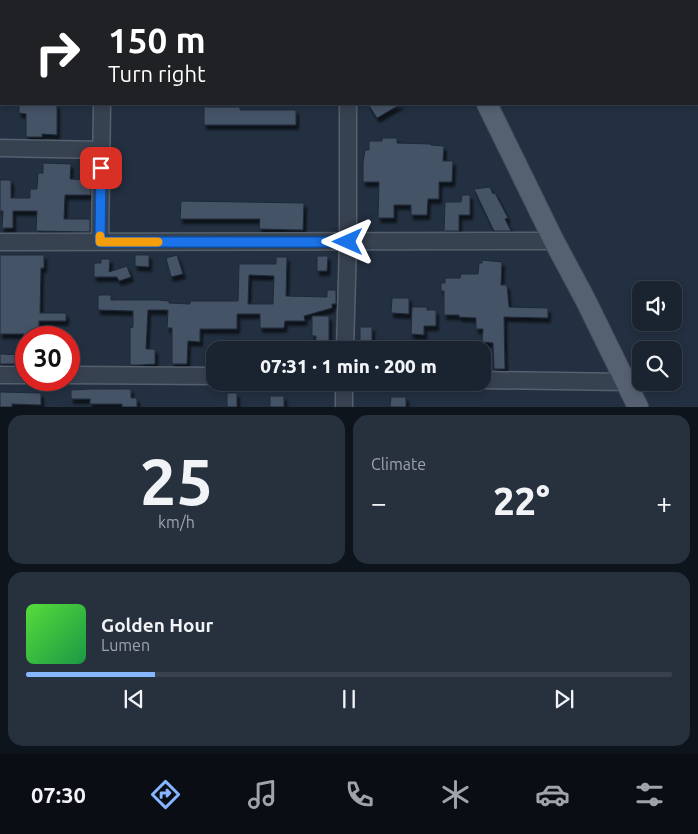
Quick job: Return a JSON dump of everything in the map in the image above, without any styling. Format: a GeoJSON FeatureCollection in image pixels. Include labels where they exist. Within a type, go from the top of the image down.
{"type":"FeatureCollection","features":[{"type":"Feature","properties":{"kind":"main road"},"geometry":{"type":"LineString","coordinates":[[486,105],[638,406]]}},
{"type":"Feature","properties":{"kind":"street"},"geometry":{"type":"LineString","coordinates":[[100,242],[102,105]]}},
{"type":"Feature","properties":{"kind":"street"},"geometry":{"type":"LineString","coordinates":[[345,341],[348,242],[348,105]]}},
{"type":"Feature","properties":{"kind":"street"},"geometry":{"type":"LineString","coordinates":[[0,148],[102,150]]}},
{"type":"Feature","properties":{"kind":"street"},"geometry":{"type":"LineString","coordinates":[[0,242],[554,241]]}},
{"type":"Feature","properties":{"kind":"street"},"geometry":{"type":"LineString","coordinates":[[0,375],[15,375]]}},
{"type":"Feature","properties":{"kind":"street"},"geometry":{"type":"LineString","coordinates":[[80,375],[206,376]]}},
{"type":"Feature","properties":{"kind":"street"},"geometry":{"type":"LineString","coordinates":[[491,380],[626,382]]}},
{"type":"Feature","properties":{"kind":"street"},"geometry":{"type":"LineString","coordinates":[[344,391],[344,406]]}},
{"type":"Feature","properties":{"kind":"building"},"geometry":{"type":"Polygon","coordinates":[[[19,105],[57,105],[57,135],[42,134],[42,137],[26,137],[26,114],[19,113],[19,105]]]}},
{"type":"Feature","properties":{"kind":"building"},"geometry":{"type":"Polygon","coordinates":[[[369,105],[399,105],[377,118],[369,105]]]}},
{"type":"Feature","properties":{"kind":"building"},"geometry":{"type":"Polygon","coordinates":[[[204,107],[240,107],[240,110],[296,110],[296,125],[204,125],[204,107]]]}},
{"type":"Feature","properties":{"kind":"building"},"geometry":{"type":"Polygon","coordinates":[[[382,138],[397,138],[397,143],[444,146],[443,161],[453,161],[452,182],[439,182],[439,199],[428,199],[427,215],[411,215],[411,205],[394,205],[394,218],[378,218],[379,182],[363,182],[363,162],[365,150],[369,150],[369,141],[382,141],[382,138]]]}},
{"type":"Feature","properties":{"kind":"building"},"geometry":{"type":"Polygon","coordinates":[[[43,163],[71,164],[70,179],[91,180],[91,195],[65,195],[64,219],[90,219],[90,232],[36,231],[37,211],[13,211],[13,228],[2,228],[3,211],[0,211],[0,180],[11,180],[11,198],[30,198],[30,189],[37,189],[38,173],[43,173],[43,163]]]}},
{"type":"Feature","properties":{"kind":"building"},"geometry":{"type":"Polygon","coordinates":[[[490,187],[508,218],[505,219],[511,231],[494,231],[474,189],[490,187]]]}},
{"type":"Feature","properties":{"kind":"building"},"geometry":{"type":"Polygon","coordinates":[[[462,195],[470,195],[470,215],[459,215],[459,231],[444,231],[445,202],[461,202],[462,195]]]}},
{"type":"Feature","properties":{"kind":"building"},"geometry":{"type":"Polygon","coordinates":[[[181,201],[304,203],[303,230],[259,229],[260,219],[180,219],[181,201]]]}},
{"type":"Feature","properties":{"kind":"building"},"geometry":{"type":"Polygon","coordinates":[[[0,255],[44,255],[44,268],[41,268],[40,313],[66,313],[66,321],[39,321],[39,326],[15,326],[15,334],[0,334],[0,255]]]}},
{"type":"Feature","properties":{"kind":"building"},"geometry":{"type":"Polygon","coordinates":[[[135,255],[149,255],[149,267],[135,266],[135,255]]]}},
{"type":"Feature","properties":{"kind":"building"},"geometry":{"type":"Polygon","coordinates":[[[177,255],[183,274],[171,277],[166,258],[177,255]]]}},
{"type":"Feature","properties":{"kind":"building"},"geometry":{"type":"Polygon","coordinates":[[[317,256],[328,256],[327,271],[317,271],[317,256]]]}},
{"type":"Feature","properties":{"kind":"building"},"geometry":{"type":"Polygon","coordinates":[[[276,257],[287,257],[286,296],[327,297],[327,290],[336,290],[336,304],[332,304],[332,308],[304,316],[305,321],[285,321],[284,328],[260,328],[260,314],[237,314],[237,329],[200,329],[200,342],[188,341],[187,364],[172,364],[172,328],[167,328],[168,310],[148,310],[146,349],[155,349],[155,364],[130,365],[130,328],[133,327],[133,311],[98,310],[98,295],[111,295],[111,300],[158,300],[169,301],[169,303],[190,304],[190,301],[238,301],[239,264],[276,264],[276,257]],[[249,275],[248,304],[273,304],[274,276],[249,275]]]}},
{"type":"Feature","properties":{"kind":"building"},"geometry":{"type":"Polygon","coordinates":[[[101,259],[110,259],[109,272],[127,266],[131,277],[119,281],[117,277],[94,277],[94,263],[101,263],[101,259]]]}},
{"type":"Feature","properties":{"kind":"building"},"geometry":{"type":"Polygon","coordinates":[[[482,260],[502,262],[501,285],[507,285],[509,307],[548,308],[548,318],[504,317],[505,369],[494,369],[493,343],[491,341],[482,341],[483,329],[476,329],[476,318],[444,315],[444,291],[441,291],[441,283],[445,283],[445,278],[460,278],[461,274],[478,274],[479,263],[482,263],[482,260]]]}},
{"type":"Feature","properties":{"kind":"building"},"geometry":{"type":"Polygon","coordinates":[[[392,298],[409,298],[409,314],[391,313],[392,298]]]}},
{"type":"Feature","properties":{"kind":"building"},"geometry":{"type":"Polygon","coordinates":[[[412,307],[427,307],[427,310],[436,310],[436,326],[424,326],[424,335],[411,334],[412,307]]]}},
{"type":"Feature","properties":{"kind":"building"},"geometry":{"type":"Polygon","coordinates":[[[312,316],[329,316],[329,341],[316,341],[316,336],[312,336],[312,316]]]}},
{"type":"Feature","properties":{"kind":"building"},"geometry":{"type":"Polygon","coordinates":[[[360,327],[372,327],[372,341],[360,341],[360,327]]]}},
{"type":"Feature","properties":{"kind":"building"},"geometry":{"type":"Polygon","coordinates":[[[0,354],[15,355],[15,364],[0,364],[0,354]]]}},
{"type":"Feature","properties":{"kind":"building"},"geometry":{"type":"Polygon","coordinates":[[[131,389],[131,398],[137,398],[137,407],[122,407],[122,404],[90,404],[90,399],[71,399],[71,391],[131,389]]]}},
{"type":"Feature","properties":{"kind":"building"},"geometry":{"type":"Polygon","coordinates":[[[0,392],[41,393],[41,405],[12,404],[12,407],[0,407],[0,392]]]}},
{"type":"Feature","properties":{"kind":"building"},"geometry":{"type":"Polygon","coordinates":[[[227,393],[237,393],[237,407],[227,407],[227,393]]]}},
{"type":"Feature","properties":{"kind":"building"},"geometry":{"type":"Polygon","coordinates":[[[270,396],[284,396],[284,407],[270,407],[270,396]]]}},
{"type":"Feature","properties":{"kind":"building"},"geometry":{"type":"Polygon","coordinates":[[[391,397],[406,397],[406,407],[390,407],[391,397]]]}},
{"type":"Feature","properties":{"kind":"slow traffic"},"geometry":{"type":"LineString","coordinates":[[100,236],[100,242],[158,242]]}},
{"type":"Feature","properties":{"kind":"route"},"geometry":{"type":"LineString","coordinates":[[101,168],[100,242],[348,242]]}}]}
